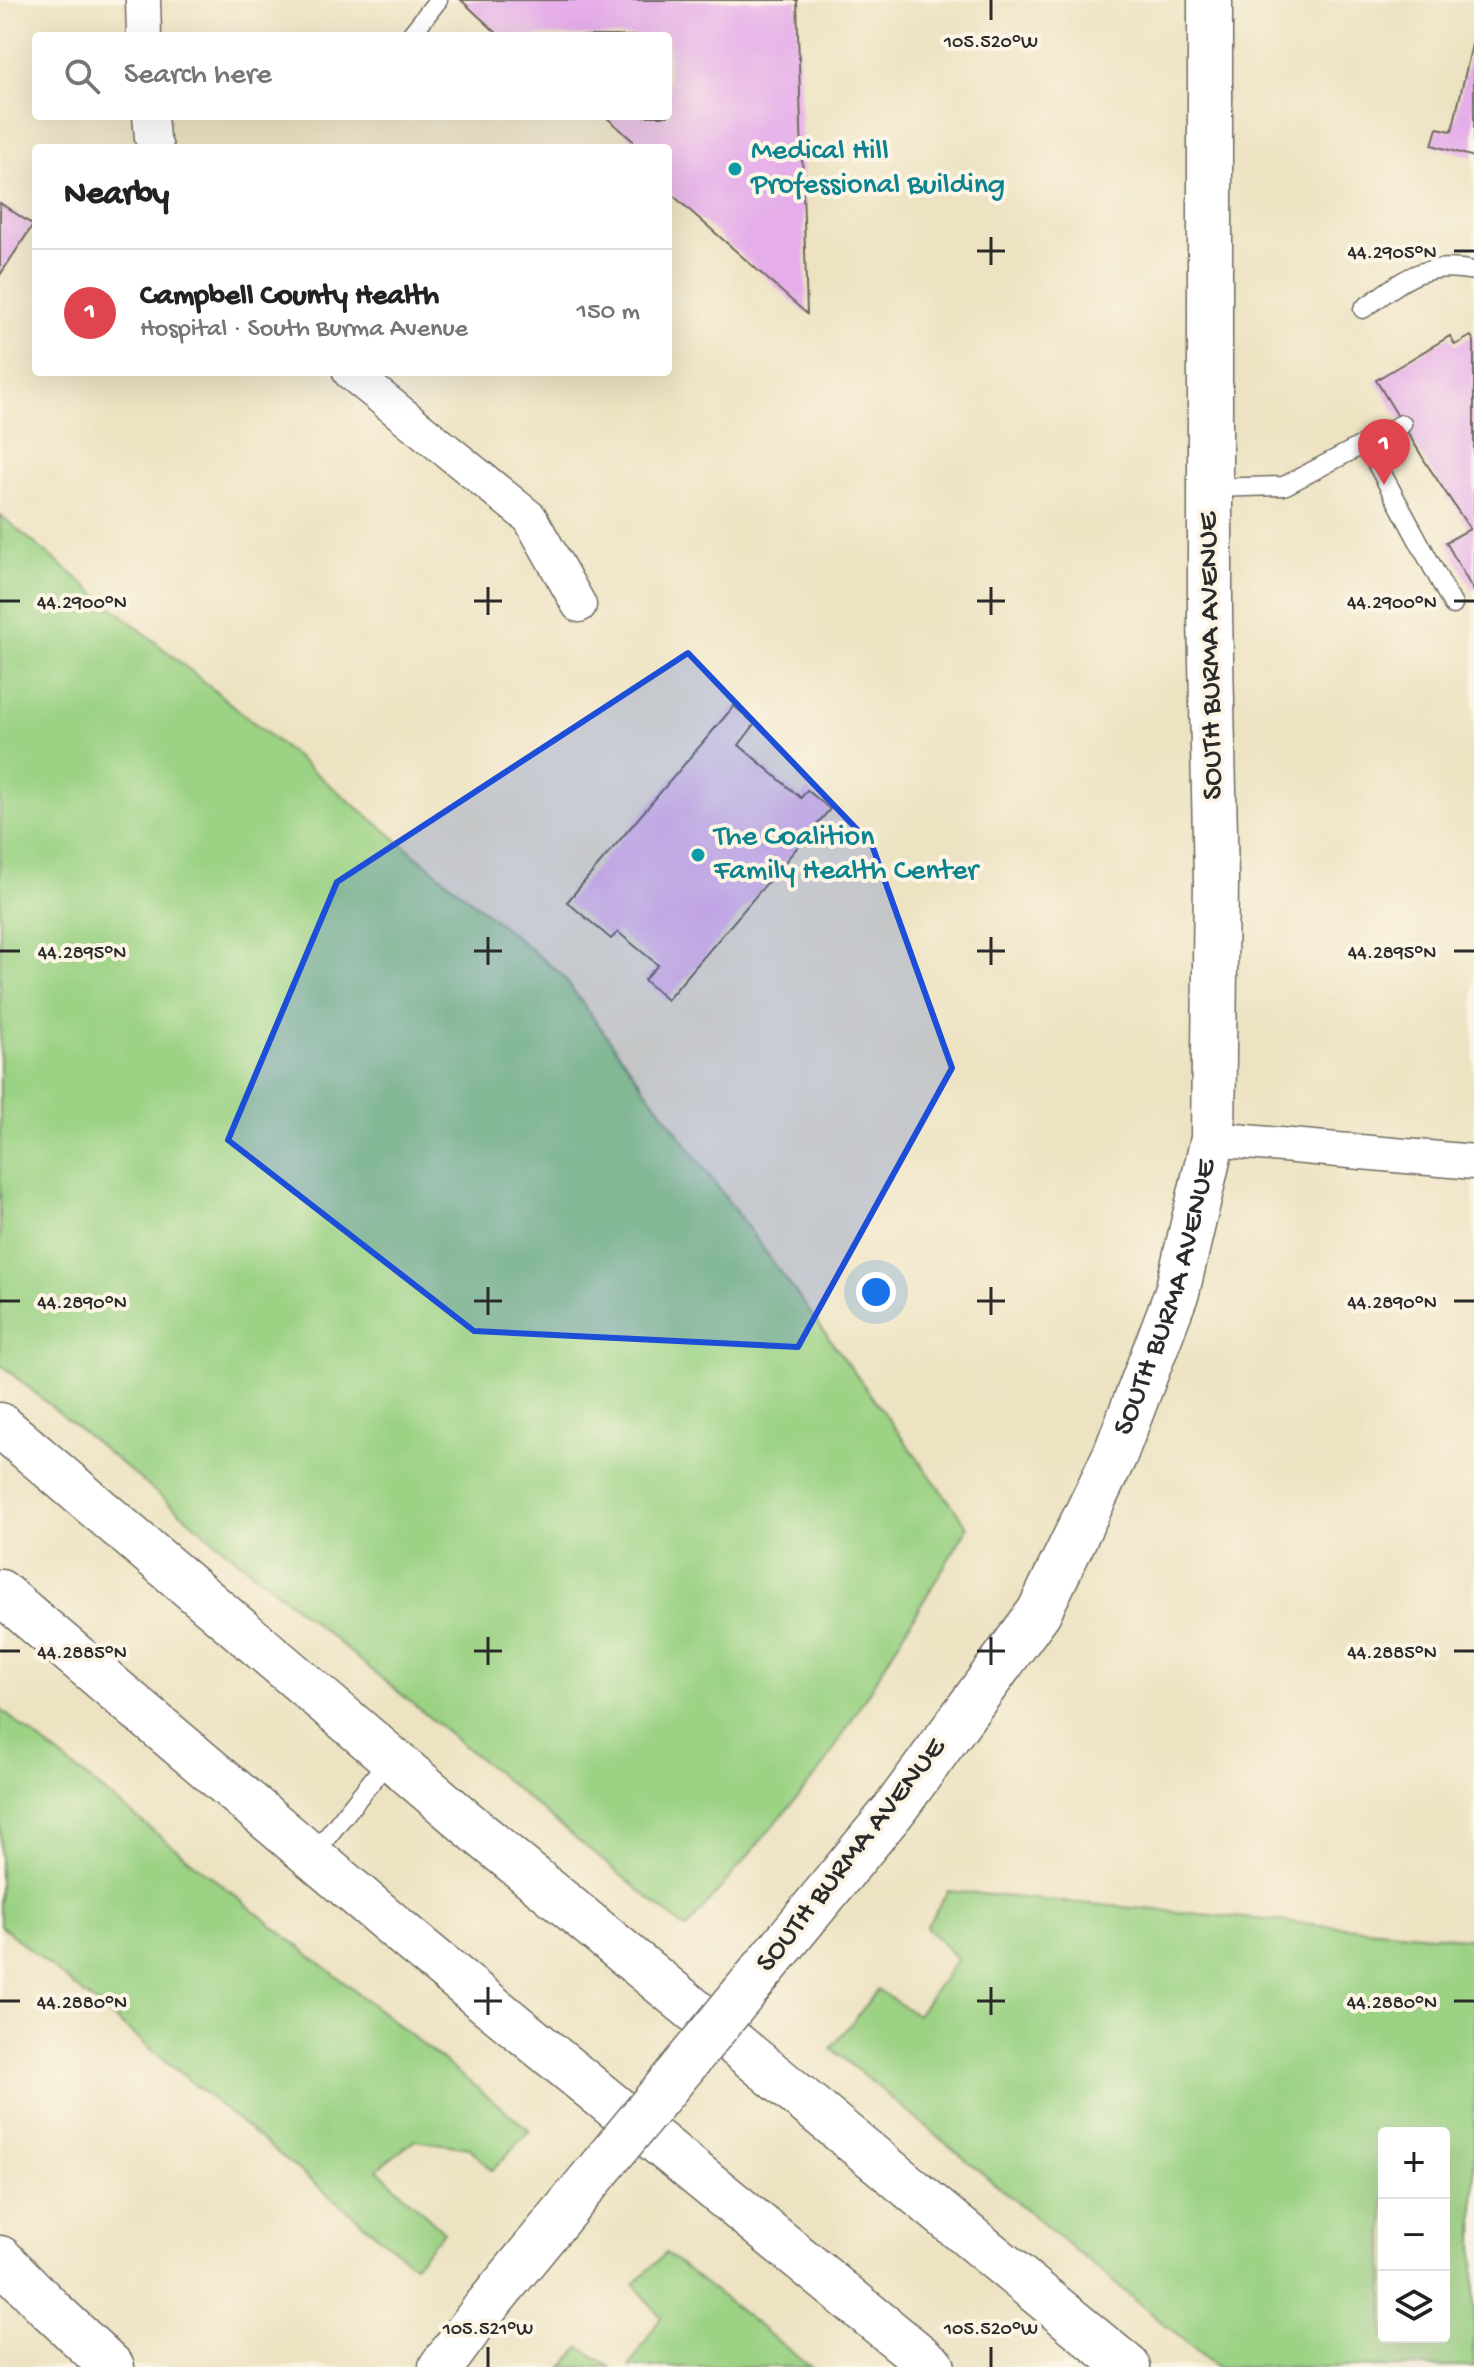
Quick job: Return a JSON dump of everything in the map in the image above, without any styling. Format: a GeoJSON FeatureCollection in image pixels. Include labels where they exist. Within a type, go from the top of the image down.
{"type":"FeatureCollection","features":[{"type":"Feature","properties":{"kind":"main road","name":"SOUTH BURMA AVENUE"},"geometry":{"type":"LineString","coordinates":[[441,2367],[485,2308],[894,1810],[1039,1612],[1115,1455],[1177,1292],[1213,1139],[1216,880],[1210,488],[1210,0]]}},
{"type":"Feature","properties":{"kind":"main road"},"geometry":{"type":"LineString","coordinates":[[0,1425],[391,1758],[1128,2367]]}},
{"type":"Feature","properties":{"kind":"main road"},"geometry":{"type":"LineString","coordinates":[[0,1592],[414,1943],[933,2367]]}},
{"type":"Feature","properties":{"kind":"main road"},"geometry":{"type":"LineString","coordinates":[[0,2258],[112,2367]]}},
{"type":"Feature","properties":{"kind":"street"},"geometry":{"type":"LineString","coordinates":[[143,0],[144,32]]}},
{"type":"Feature","properties":{"kind":"street"},"geometry":{"type":"LineString","coordinates":[[150,120],[154,144]]}},
{"type":"Feature","properties":{"kind":"street"},"geometry":{"type":"LineString","coordinates":[[355,376],[530,518],[579,605]]}},
{"type":"Feature","properties":{"kind":"street"},"geometry":{"type":"LineString","coordinates":[[1213,1139],[1474,1162]]}},
{"type":"Feature","properties":{"kind":"lane"},"geometry":{"type":"LineString","coordinates":[[413,32],[438,0]]}},
{"type":"Feature","properties":{"kind":"lane"},"geometry":{"type":"LineString","coordinates":[[1363,309],[1413,273],[1453,267],[1474,271]]}},
{"type":"Feature","properties":{"kind":"lane"},"geometry":{"type":"LineString","coordinates":[[1210,488],[1284,486],[1402,424]]}},
{"type":"Feature","properties":{"kind":"lane"},"geometry":{"type":"LineString","coordinates":[[1366,444],[1453,605]]}},
{"type":"Feature","properties":{"kind":"lane"},"geometry":{"type":"LineString","coordinates":[[312,1856],[391,1758]]}},
{"type":"Feature","properties":{"kind":"highlighted area"},"geometry":{"type":"Polygon","coordinates":[[[688,653],[872,845],[952,1068],[798,1347],[474,1331],[228,1140],[337,882],[688,653]]]}},
{"type":"Feature","properties":{"kind":"green space"},"geometry":{"type":"Polygon","coordinates":[[[0,515],[561,974],[968,1527],[824,1766],[686,1929],[0,1364],[0,515]]]}},
{"type":"Feature","properties":{"kind":"green space"},"geometry":{"type":"Polygon","coordinates":[[[0,1709],[530,2130],[492,2171],[470,2148],[415,2140],[377,2169],[444,2232],[414,2265],[0,1925],[0,1709]]]}},
{"type":"Feature","properties":{"kind":"green space"},"geometry":{"type":"Polygon","coordinates":[[[948,1891],[1474,1939],[1474,2367],[1216,2367],[831,2048],[878,1990],[917,2015],[957,1959],[926,1927],[948,1891]]]}},
{"type":"Feature","properties":{"kind":"green space"},"geometry":{"type":"Polygon","coordinates":[[[666,2253],[811,2367],[629,2367],[661,2317],[634,2284],[666,2253]]]}},
{"type":"Feature","properties":{"kind":"green space"},"geometry":{"type":"Polygon","coordinates":[[[580,2347],[610,2367],[563,2367],[580,2347]]]}},
{"type":"Feature","properties":{"kind":"building","name":"Medical Hill Professional Building"},"geometry":{"type":"Polygon","coordinates":[[[461,0],[797,0],[807,314],[672,195],[672,144],[633,144],[609,120],[672,120],[672,32],[496,32],[461,0]]]}},
{"type":"Feature","properties":{"kind":"building"},"geometry":{"type":"Polygon","coordinates":[[[1473,40],[1474,157],[1432,145],[1437,128],[1452,131],[1473,40]]]}},
{"type":"Feature","properties":{"kind":"building"},"geometry":{"type":"Polygon","coordinates":[[[0,203],[32,227],[0,275],[0,203]]]}},
{"type":"Feature","properties":{"kind":"building"},"geometry":{"type":"Polygon","coordinates":[[[1450,336],[1455,345],[1471,336],[1474,341],[1474,592],[1446,542],[1470,529],[1376,380],[1450,336]]]}},
{"type":"Feature","properties":{"kind":"building","name":"The Coalition Family Health Center"},"geometry":{"type":"Polygon","coordinates":[[[734,706],[755,724],[739,745],[801,798],[807,790],[830,809],[667,1000],[644,980],[658,965],[618,932],[611,939],[567,902],[734,706]]]}},
{"type":"Feature","properties":{"kind":"place","name":"Medical Hill Professional Building"},"geometry":{"type":"Point","coordinates":[735,169]}},
{"type":"Feature","properties":{"kind":"place","name":"Campbell County Health"},"geometry":{"type":"Point","coordinates":[1384,485]}},
{"type":"Feature","properties":{"kind":"place","name":"The Coalition Family Health Center"},"geometry":{"type":"Point","coordinates":[698,855]}}]}
